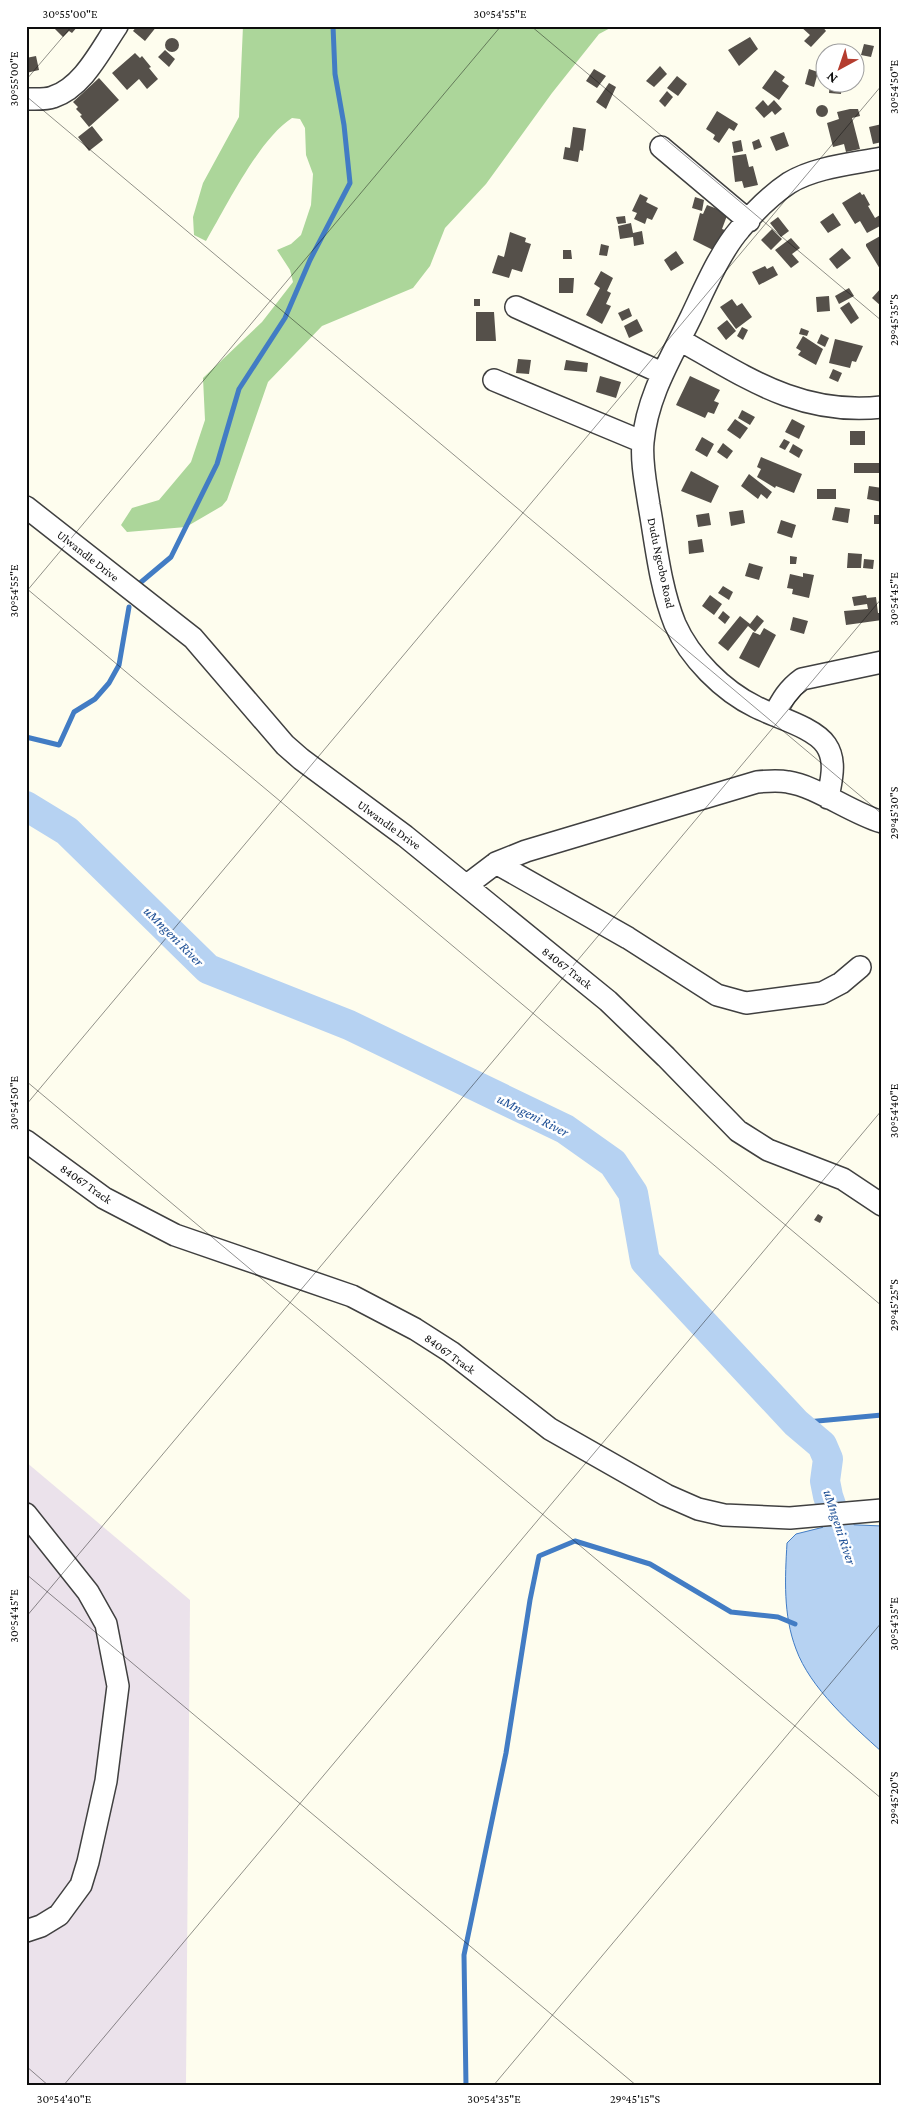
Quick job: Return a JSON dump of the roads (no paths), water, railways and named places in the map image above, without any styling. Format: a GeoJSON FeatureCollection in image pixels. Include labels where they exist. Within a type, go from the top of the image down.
{"type":"FeatureCollection","features":[{"type":"Feature","properties":{"kind":"street"},"geometry":{"type":"LineString","coordinates":[[26,99],[52,98],[68,90],[82,78],[117,26]]}},
{"type":"Feature","properties":{"kind":"street"},"geometry":{"type":"LineString","coordinates":[[661,148],[749,221]]}},
{"type":"Feature","properties":{"kind":"street","name":"Dudu Ngcobo Road"},"geometry":{"type":"LineString","coordinates":[[828,798],[833,766],[825,744],[801,727],[743,700],[718,680],[687,644],[675,623],[666,594],[646,488],[643,442],[648,408],[662,373],[710,278],[740,229],[773,195],[791,182],[811,174],[882,158]]}},
{"type":"Feature","properties":{"kind":"street"},"geometry":{"type":"LineString","coordinates":[[516,307],[662,373]]}},
{"type":"Feature","properties":{"kind":"street"},"geometry":{"type":"LineString","coordinates":[[680,340],[741,375],[798,401],[846,409],[882,407]]}},
{"type":"Feature","properties":{"kind":"street"},"geometry":{"type":"LineString","coordinates":[[494,380],[643,442]]}},
{"type":"Feature","properties":{"kind":"street","name":"Ulwandle Drive"},"geometry":{"type":"LineString","coordinates":[[26,507],[193,638],[285,745],[301,759],[467,885]]}},
{"type":"Feature","properties":{"kind":"street"},"geometry":{"type":"LineString","coordinates":[[774,716],[782,698],[802,679],[882,662]]}},
{"type":"Feature","properties":{"kind":"street"},"geometry":{"type":"LineString","coordinates":[[467,885],[496,863],[571,836],[757,782],[788,782],[802,785],[882,822]]}},
{"type":"Feature","properties":{"kind":"street"},"geometry":{"type":"LineString","coordinates":[[496,863],[643,947],[706,989],[733,1001],[763,1002],[828,992],[860,967]]}},
{"type":"Feature","properties":{"kind":"street","name":"84067 Track"},"geometry":{"type":"LineString","coordinates":[[467,885],[622,1013],[738,1132],[768,1150],[843,1180],[882,1205]]}},
{"type":"Feature","properties":{"kind":"street","name":"84067 Track"},"geometry":{"type":"LineString","coordinates":[[26,1141],[104,1198],[175,1235],[352,1296],[415,1329],[451,1352],[550,1429],[666,1495],[698,1509],[724,1515],[790,1518],[881,1510]]}},
{"type":"Feature","properties":{"kind":"street"},"geometry":{"type":"LineString","coordinates":[[26,1514],[88,1592],[106,1624],[118,1686],[106,1781],[88,1862],[80,1885],[59,1915],[41,1926],[26,1931]]}},
{"type":"Feature","properties":{"kind":"water"},"geometry":{"type":"Polygon","coordinates":[[[836,1524],[882,1526],[882,1752],[821,1692],[802,1664],[789,1623],[786,1583],[787,1543],[796,1534],[836,1524]]]}},
{"type":"Feature","properties":{"kind":"waterway"},"geometry":{"type":"LineString","coordinates":[[140,583],[171,557],[217,464],[239,389],[285,318],[310,260],[350,183],[344,125],[335,74],[333,26]]}},
{"type":"Feature","properties":{"kind":"waterway"},"geometry":{"type":"LineString","coordinates":[[26,737],[59,745],[74,712],[95,699],[109,683],[119,665],[129,607]]}},
{"type":"Feature","properties":{"kind":"waterway","name":"uMngeni River"},"geometry":{"type":"LineString","coordinates":[[26,806],[67,831],[208,969],[349,1025],[565,1129],[613,1163],[633,1193],[645,1261],[796,1423],[822,1445],[828,1459],[825,1481],[828,1496],[844,1543]]}},
{"type":"Feature","properties":{"kind":"waterway"},"geometry":{"type":"LineString","coordinates":[[796,1423],[882,1415]]}},
{"type":"Feature","properties":{"kind":"waterway"},"geometry":{"type":"LineString","coordinates":[[466,2086],[464,1955],[506,1753],[530,1600],[539,1556],[575,1541],[650,1564],[731,1612],[778,1617],[795,1624]]}}]}
